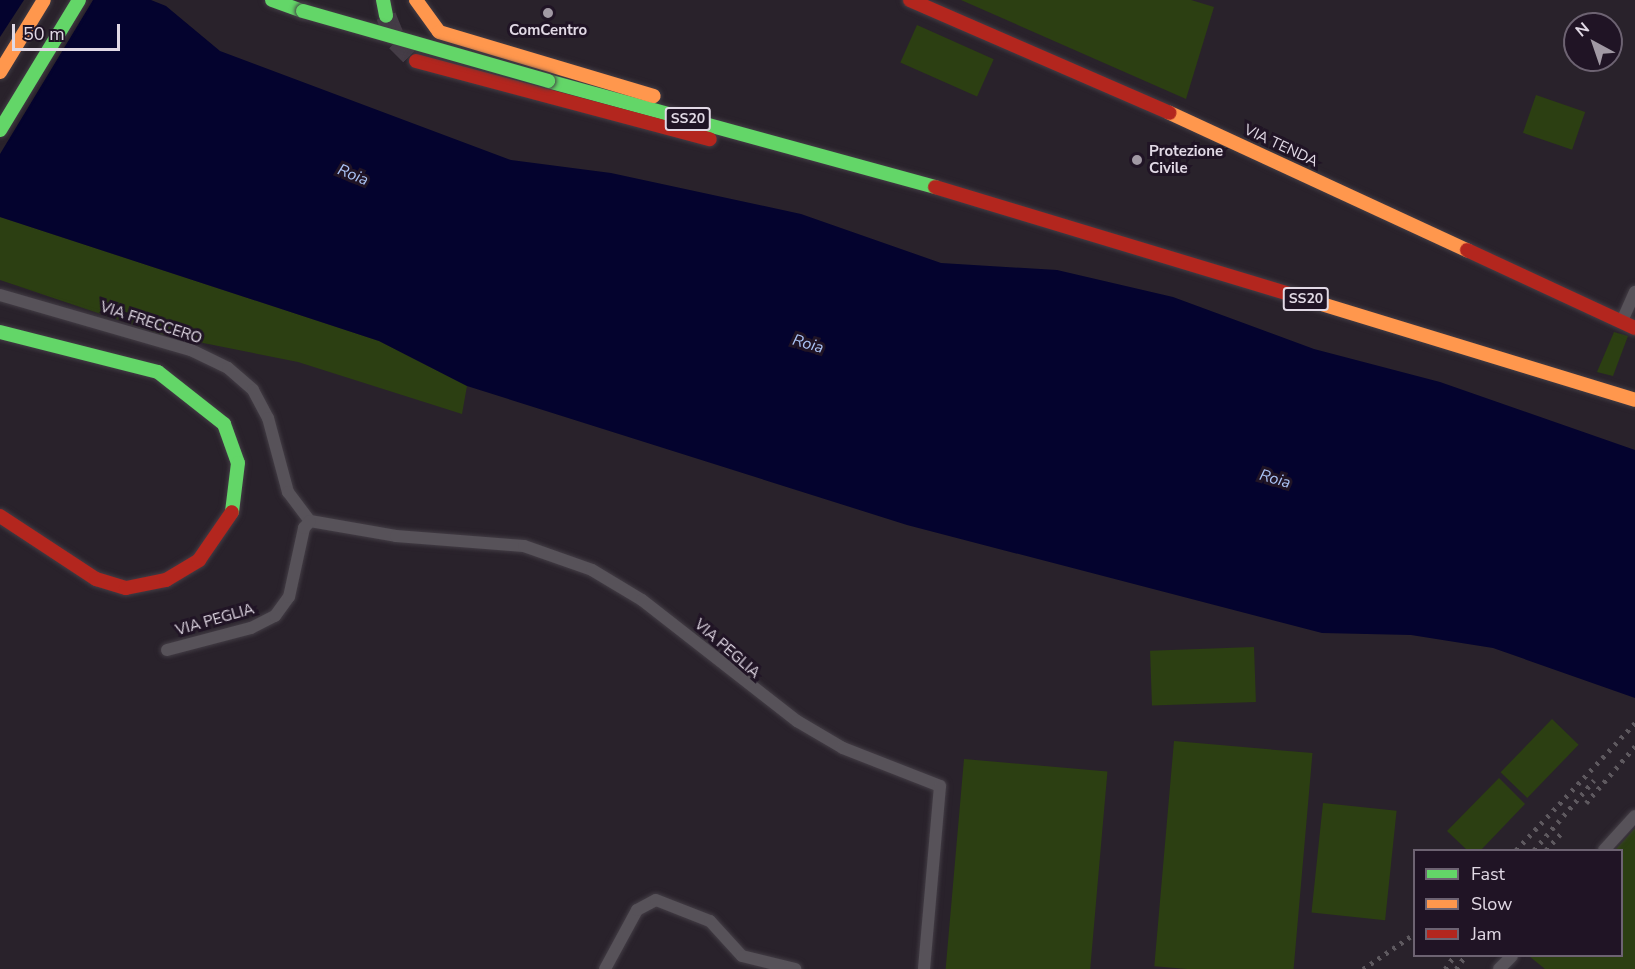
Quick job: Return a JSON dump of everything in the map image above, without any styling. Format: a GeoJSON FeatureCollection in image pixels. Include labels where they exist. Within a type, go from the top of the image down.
{"type":"FeatureCollection","features":[{"type":"Feature","properties":{"kind":"main road"},"geometry":{"type":"LineString","coordinates":[[0,72],[44,0]]}},
{"type":"Feature","properties":{"kind":"main road"},"geometry":{"type":"LineString","coordinates":[[0,130],[79,0]]}},
{"type":"Feature","properties":{"kind":"main road","name":"SS20"},"geometry":{"type":"LineString","coordinates":[[272,0],[303,11],[548,81],[978,199],[1635,400]]}},
{"type":"Feature","properties":{"kind":"main road"},"geometry":{"type":"LineString","coordinates":[[383,0],[386,16]]}},
{"type":"Feature","properties":{"kind":"main road"},"geometry":{"type":"LineString","coordinates":[[416,0],[439,32],[770,129],[828,157]]}},
{"type":"Feature","properties":{"kind":"main road","name":"VIA TENDA"},"geometry":{"type":"LineString","coordinates":[[910,0],[1243,145],[1635,327]]}},
{"type":"Feature","properties":{"kind":"main road"},"geometry":{"type":"LineString","coordinates":[[416,62],[749,148],[828,157]]}},
{"type":"Feature","properties":{"kind":"main road"},"geometry":{"type":"LineString","coordinates":[[0,516],[96,579],[126,588],[166,580],[199,560],[232,513],[238,463],[224,424],[158,372],[2,332]]}},
{"type":"Feature","properties":{"kind":"street"},"geometry":{"type":"LineString","coordinates":[[1622,321],[1635,292]]}},
{"type":"Feature","properties":{"kind":"street","name":"VIA FRECCERO"},"geometry":{"type":"LineString","coordinates":[[0,295],[191,350],[228,368],[253,390],[268,417],[288,492],[310,521]]}},
{"type":"Feature","properties":{"kind":"street","name":"VIA PEGLIA"},"geometry":{"type":"LineString","coordinates":[[167,650],[251,628],[275,616],[289,597],[304,528],[310,521],[396,536],[524,546],[592,570],[642,600],[797,721],[843,748],[940,786],[924,969]]}},
{"type":"Feature","properties":{"kind":"street"},"geometry":{"type":"LineString","coordinates":[[1605,849],[1635,816]]}},
{"type":"Feature","properties":{"kind":"street"},"geometry":{"type":"LineString","coordinates":[[605,969],[637,910],[656,900],[710,921],[742,956],[795,969]]}},
{"type":"Feature","properties":{"kind":"street"},"geometry":{"type":"LineString","coordinates":[[1499,969],[1511,957]]}},
{"type":"Feature","properties":{"kind":"green space"},"geometry":{"type":"Polygon","coordinates":[[[961,0],[1191,0],[1214,7],[1186,99],[961,0]]]}},
{"type":"Feature","properties":{"kind":"green space"},"geometry":{"type":"Polygon","coordinates":[[[917,25],[994,59],[977,97],[900,62],[917,25]]]}},
{"type":"Feature","properties":{"kind":"green space"},"geometry":{"type":"Polygon","coordinates":[[[1536,95],[1585,112],[1572,150],[1523,133],[1536,95]]]}},
{"type":"Feature","properties":{"kind":"green space"},"geometry":{"type":"Polygon","coordinates":[[[0,217],[379,341],[467,386],[462,414],[298,362],[163,335],[0,280],[0,217]]]}},
{"type":"Feature","properties":{"kind":"green space"},"geometry":{"type":"Polygon","coordinates":[[[1614,332],[1628,336],[1613,376],[1597,372],[1614,332]]]}},
{"type":"Feature","properties":{"kind":"green space"},"geometry":{"type":"Polygon","coordinates":[[[1254,647],[1256,702],[1152,706],[1150,651],[1254,647]]]}},
{"type":"Feature","properties":{"kind":"green space"},"geometry":{"type":"Polygon","coordinates":[[[1552,719],[1579,745],[1527,798],[1501,772],[1552,719]]]}},
{"type":"Feature","properties":{"kind":"green space"},"geometry":{"type":"Polygon","coordinates":[[[1174,741],[1312,753],[1294,969],[1187,969],[1154,966],[1174,741]]]}},
{"type":"Feature","properties":{"kind":"green space"},"geometry":{"type":"Polygon","coordinates":[[[964,759],[1107,772],[1090,969],[946,969],[964,759]]]}},
{"type":"Feature","properties":{"kind":"green space"},"geometry":{"type":"Polygon","coordinates":[[[1499,778],[1525,804],[1482,849],[1466,849],[1447,831],[1499,778]]]}},
{"type":"Feature","properties":{"kind":"green space"},"geometry":{"type":"Polygon","coordinates":[[[1323,803],[1397,811],[1385,920],[1312,912],[1323,803]]]}},
{"type":"Feature","properties":{"kind":"green space"},"geometry":{"type":"Polygon","coordinates":[[[1635,828],[1635,969],[1545,969],[1530,957],[1623,957],[1623,849],[1616,849],[1635,828]]]}},
{"type":"Feature","properties":{"kind":"water","name":"Roia"},"geometry":{"type":"Polygon","coordinates":[[[0,0],[151,0],[166,6],[220,51],[511,160],[611,173],[801,214],[941,263],[1057,270],[1173,297],[1314,349],[1440,382],[1635,450],[1635,698],[1493,648],[1411,635],[1322,633],[907,525],[467,386],[379,341],[0,217],[0,0]]]}},
{"type":"Feature","properties":{"kind":"pier"},"geometry":{"type":"Polygon","coordinates":[[[24,0],[93,0],[0,154],[0,37],[24,0]]]}},
{"type":"Feature","properties":{"kind":"tunnel"},"geometry":{"type":"LineString","coordinates":[[386,16],[396,41],[416,61]]}},
{"type":"Feature","properties":{"kind":"railway"},"geometry":{"type":"LineString","coordinates":[[1517,849],[1635,723]]}},
{"type":"Feature","properties":{"kind":"railway"},"geometry":{"type":"LineString","coordinates":[[1586,803],[1635,746]]}},
{"type":"Feature","properties":{"kind":"railway"},"geometry":{"type":"LineString","coordinates":[[1535,849],[1594,780]]}},
{"type":"Feature","properties":{"kind":"railway"},"geometry":{"type":"LineString","coordinates":[[1547,849],[1563,831]]}},
{"type":"Feature","properties":{"kind":"railway"},"geometry":{"type":"LineString","coordinates":[[1363,969],[1413,935]]}},
{"type":"Feature","properties":{"kind":"railway"},"geometry":{"type":"LineString","coordinates":[[1445,969],[1453,957]]}},
{"type":"Feature","properties":{"kind":"railway"},"geometry":{"type":"LineString","coordinates":[[1456,969],[1464,957]]}},
{"type":"Feature","properties":{"kind":"traffic: fast"},"geometry":{"type":"LineString","coordinates":[[0,130],[79,0]]}},
{"type":"Feature","properties":{"kind":"traffic: fast"},"geometry":{"type":"LineString","coordinates":[[272,0],[303,11]]}},
{"type":"Feature","properties":{"kind":"traffic: fast"},"geometry":{"type":"LineString","coordinates":[[383,0],[386,16]]}},
{"type":"Feature","properties":{"kind":"traffic: fast"},"geometry":{"type":"LineString","coordinates":[[303,11],[548,81]]}},
{"type":"Feature","properties":{"kind":"traffic: fast"},"geometry":{"type":"LineString","coordinates":[[548,81],[935,187]]}},
{"type":"Feature","properties":{"kind":"traffic: fast"},"geometry":{"type":"LineString","coordinates":[[0,332],[158,372],[224,424],[238,463],[232,512]]}},
{"type":"Feature","properties":{"kind":"traffic: slow"},"geometry":{"type":"LineString","coordinates":[[0,72],[44,0]]}},
{"type":"Feature","properties":{"kind":"traffic: slow"},"geometry":{"type":"LineString","coordinates":[[416,0],[439,32],[654,96]]}},
{"type":"Feature","properties":{"kind":"traffic: slow"},"geometry":{"type":"LineString","coordinates":[[1170,113],[1467,250]]}},
{"type":"Feature","properties":{"kind":"traffic: slow"},"geometry":{"type":"LineString","coordinates":[[1302,298],[1635,400]]}},
{"type":"Feature","properties":{"kind":"traffic: jam"},"geometry":{"type":"LineString","coordinates":[[910,0],[1170,113]]}},
{"type":"Feature","properties":{"kind":"traffic: jam"},"geometry":{"type":"LineString","coordinates":[[416,61],[710,139]]}},
{"type":"Feature","properties":{"kind":"traffic: jam"},"geometry":{"type":"LineString","coordinates":[[935,187],[1302,298]]}},
{"type":"Feature","properties":{"kind":"traffic: jam"},"geometry":{"type":"LineString","coordinates":[[1467,250],[1635,328]]}},
{"type":"Feature","properties":{"kind":"traffic: jam"},"geometry":{"type":"LineString","coordinates":[[0,516],[96,579],[126,588],[166,580],[199,560],[232,512]]}},
{"type":"Feature","properties":{"kind":"place","name":"ComCentro"},"geometry":{"type":"Point","coordinates":[548,13]}},
{"type":"Feature","properties":{"kind":"place","name":"Protezione Civile"},"geometry":{"type":"Point","coordinates":[1137,160]}}]}
